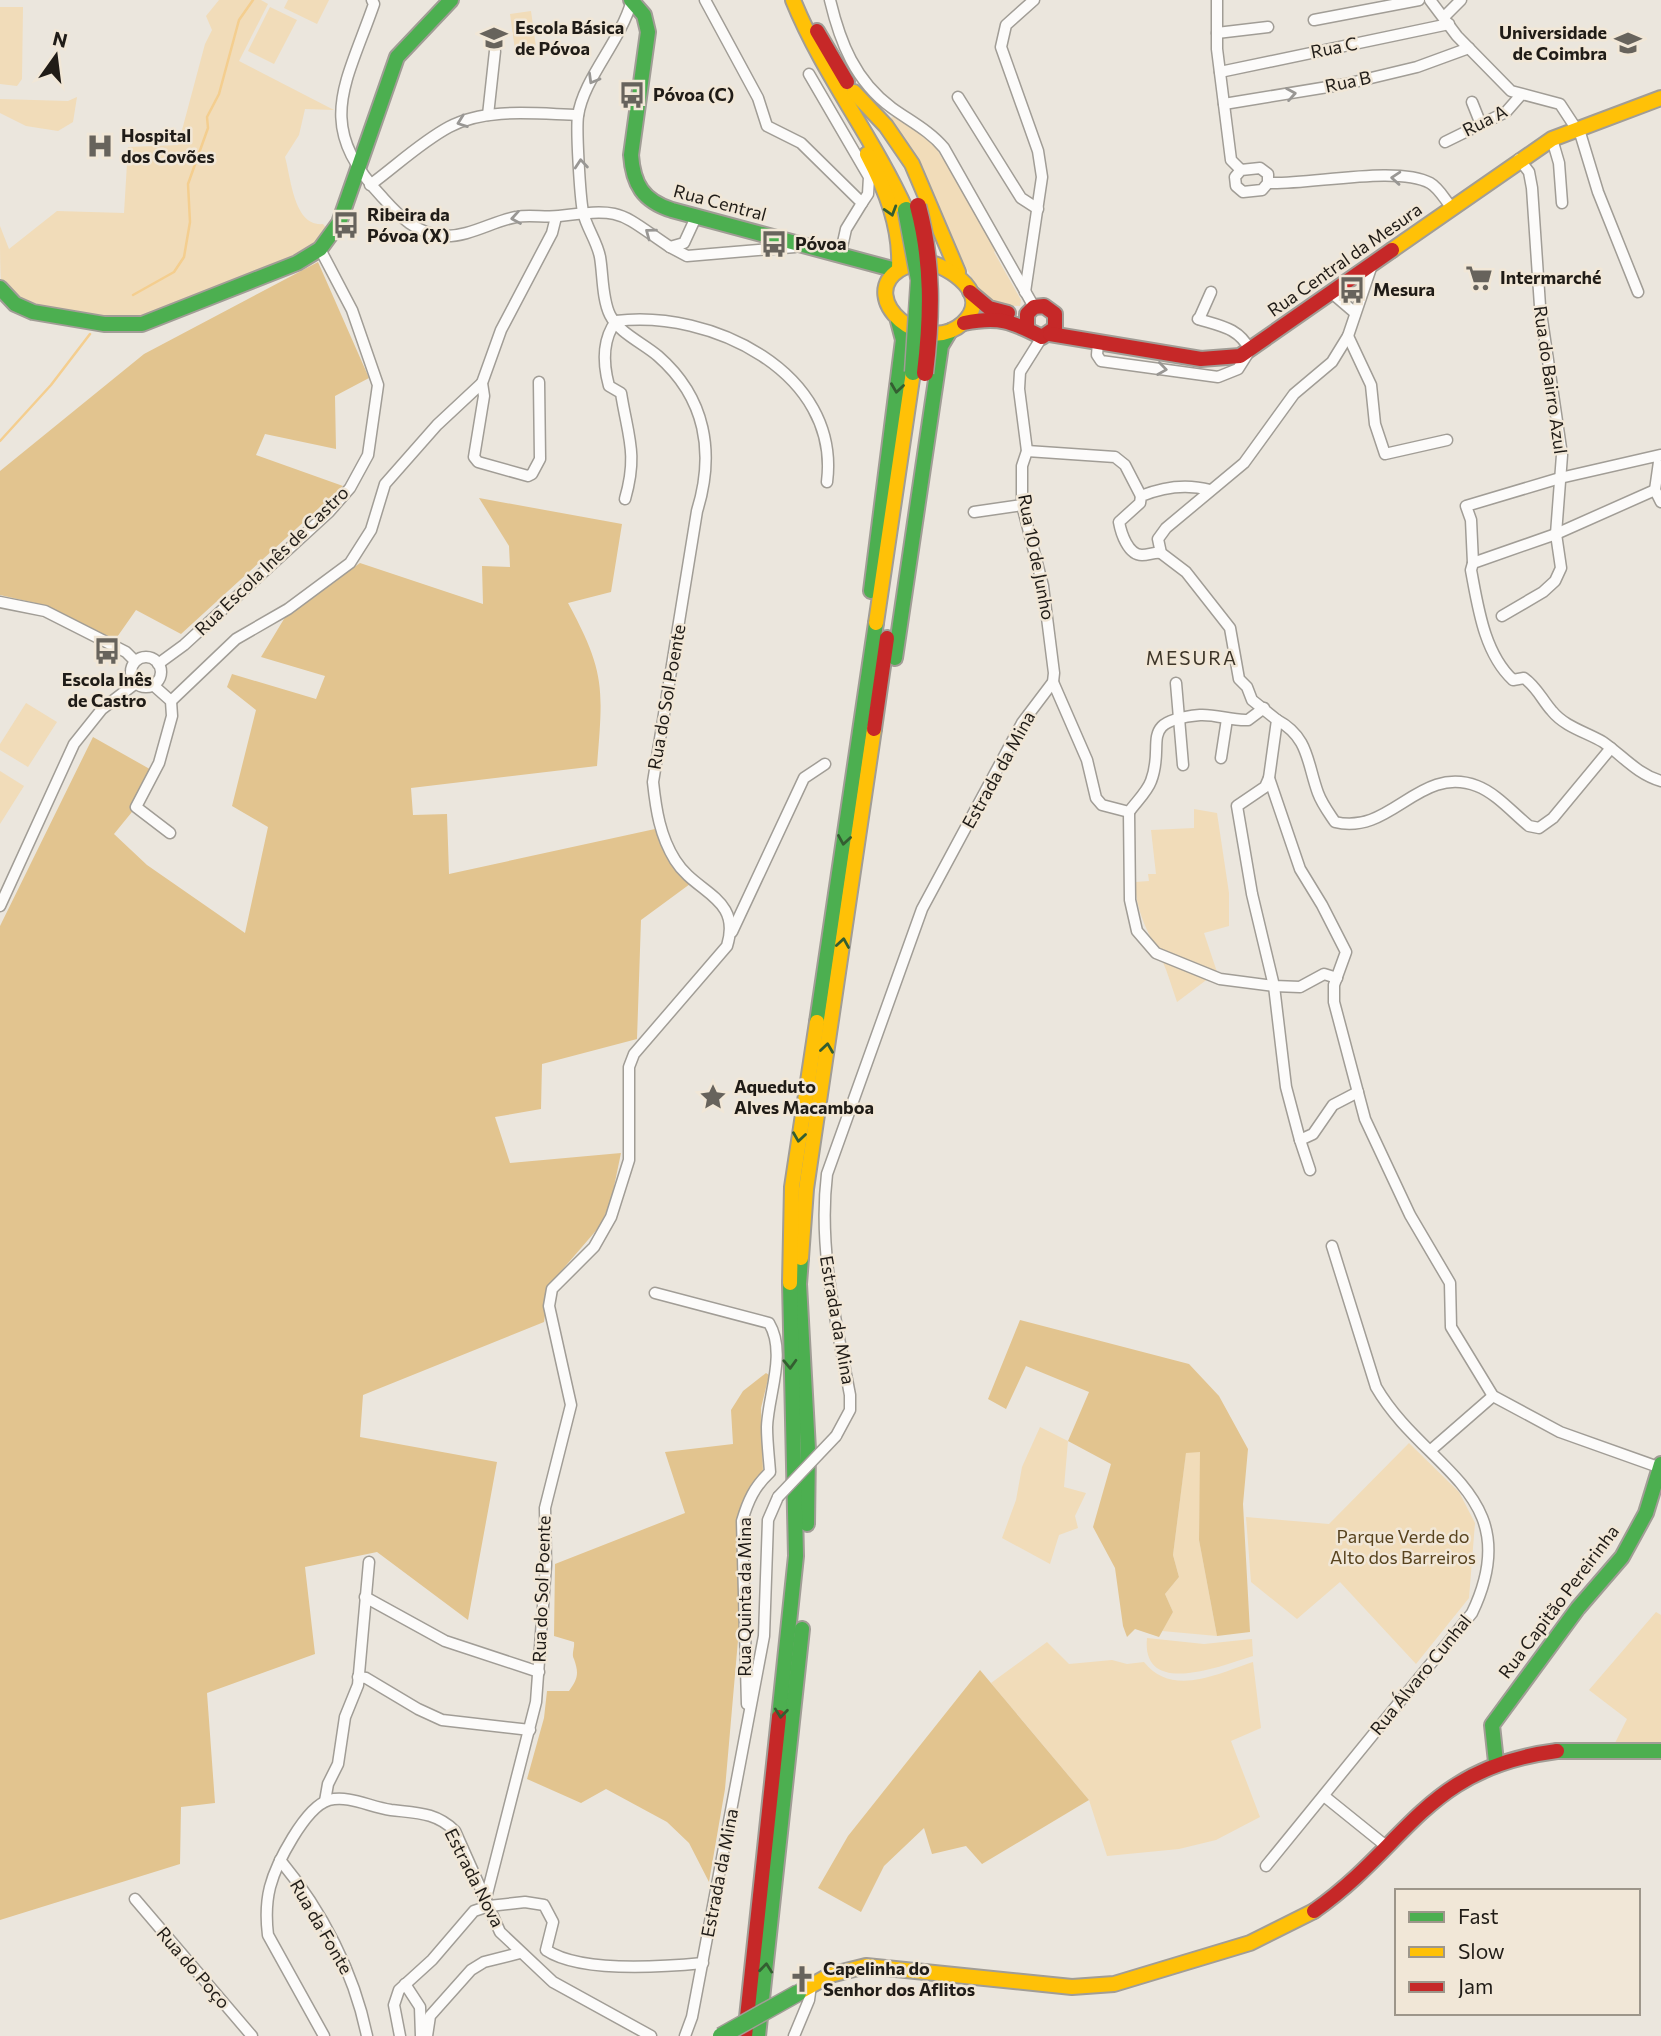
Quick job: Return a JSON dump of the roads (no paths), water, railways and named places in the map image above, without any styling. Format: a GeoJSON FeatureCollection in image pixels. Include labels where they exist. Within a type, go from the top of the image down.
{"type":"FeatureCollection","features":[{"type":"Feature","properties":{"kind":"main road"},"geometry":{"type":"LineString","coordinates":[[0,288],[15,304],[33,312],[104,324],[142,324],[297,262],[320,249],[339,223],[364,145],[397,57],[451,0]]}},
{"type":"Feature","properties":{"kind":"main road","name":"Rua Central"},"geometry":{"type":"LineString","coordinates":[[632,0],[644,15],[648,32],[631,150],[633,177],[647,198],[660,206],[696,217],[871,265],[898,269]]}},
{"type":"Feature","properties":{"kind":"main road"},"geometry":{"type":"LineString","coordinates":[[793,0],[821,64],[875,144],[912,208]]}},
{"type":"Feature","properties":{"kind":"main road"},"geometry":{"type":"LineString","coordinates":[[752,2033],[806,1585],[808,1450],[799,1284],[806,1189],[863,798],[919,373],[919,280],[912,208],[890,147],[816,30],[805,0]]}},
{"type":"Feature","properties":{"kind":"main road"},"geometry":{"type":"LineString","coordinates":[[833,82],[846,116],[876,170],[891,210],[899,242],[898,269]]}},
{"type":"Feature","properties":{"kind":"main road"},"geometry":{"type":"LineString","coordinates":[[854,92],[885,122],[906,152],[926,191],[958,272],[970,292],[984,306],[997,312],[1017,313],[1044,306],[1052,310],[1057,318],[1043,336]]}},
{"type":"Feature","properties":{"kind":"main road","name":"Rua Central da Mesura"},"geometry":{"type":"LineString","coordinates":[[1043,336],[1098,349],[1217,360],[1240,356],[1333,294],[1519,159],[1552,139],[1661,98]]}},
{"type":"Feature","properties":{"kind":"main road"},"geometry":{"type":"LineString","coordinates":[[855,772],[856,721],[874,552],[903,340],[898,321],[889,309],[885,293],[871,265],[890,258],[899,242]]}},
{"type":"Feature","properties":{"kind":"main road"},"geometry":{"type":"LineString","coordinates":[[885,293],[887,281],[898,269],[925,261],[945,265],[958,272]]}},
{"type":"Feature","properties":{"kind":"main road"},"geometry":{"type":"LineString","coordinates":[[863,798],[876,764],[896,656],[941,346],[971,307],[970,292]]}},
{"type":"Feature","properties":{"kind":"main road"},"geometry":{"type":"LineString","coordinates":[[1032,309],[1025,319],[1043,336]]}},
{"type":"Feature","properties":{"kind":"main road"},"geometry":{"type":"LineString","coordinates":[[898,321],[924,333],[991,318],[1043,336]]}},
{"type":"Feature","properties":{"kind":"main road"},"geometry":{"type":"LineString","coordinates":[[752,2033],[796,1556],[789,1336],[792,1187],[919,373]]}},
{"type":"Feature","properties":{"kind":"main road","name":"Rua Capitão Pereirinha"},"geometry":{"type":"LineString","coordinates":[[1496,1762],[1492,1725],[1578,1608],[1622,1557],[1646,1513],[1661,1466]]}},
{"type":"Feature","properties":{"kind":"main road"},"geometry":{"type":"LineString","coordinates":[[721,2036],[830,1975],[866,1966],[1048,1986],[1092,1986],[1125,1981],[1266,1937],[1294,1923],[1338,1894],[1451,1784],[1470,1771],[1514,1756],[1561,1751],[1661,1751]]}},
{"type":"Feature","properties":{"kind":"street"},"geometry":{"type":"LineString","coordinates":[[372,0],[374,4],[341,100],[340,118],[356,169],[402,219],[425,233],[447,236],[517,216],[556,217],[583,212],[626,216],[681,256],[790,249],[802,245]]}},
{"type":"Feature","properties":{"kind":"street"},"geometry":{"type":"LineString","coordinates":[[632,0],[625,25],[586,93],[578,115],[583,212],[599,254],[610,316],[616,321],[655,320],[716,331],[740,341],[760,354],[792,382],[818,416],[828,451],[827,482]]}},
{"type":"Feature","properties":{"kind":"street"},"geometry":{"type":"LineString","coordinates":[[705,0],[758,98],[767,126],[801,142],[862,203]]}},
{"type":"Feature","properties":{"kind":"street"},"geometry":{"type":"LineString","coordinates":[[830,0],[844,49],[862,78],[883,101],[933,136],[944,148],[1032,309]]}},
{"type":"Feature","properties":{"kind":"street"},"geometry":{"type":"LineString","coordinates":[[1025,292],[1029,277],[1028,254],[1042,177],[1038,151],[1000,47],[1006,24],[1034,0]]}},
{"type":"Feature","properties":{"kind":"street"},"geometry":{"type":"LineString","coordinates":[[1217,0],[1220,72],[1231,160],[1241,170]]}},
{"type":"Feature","properties":{"kind":"street"},"geometry":{"type":"LineString","coordinates":[[1314,20],[1419,0]]}},
{"type":"Feature","properties":{"kind":"street"},"geometry":{"type":"LineString","coordinates":[[1430,0],[1469,48],[1511,91],[1520,96],[1560,104],[1576,130],[1639,292]]}},
{"type":"Feature","properties":{"kind":"street"},"geometry":{"type":"LineString","coordinates":[[1446,21],[1461,0]]}},
{"type":"Feature","properties":{"kind":"street","name":"Rua C"},"geometry":{"type":"LineString","coordinates":[[1220,72],[1446,21]]}},
{"type":"Feature","properties":{"kind":"street"},"geometry":{"type":"LineString","coordinates":[[1217,33],[1268,27]]}},
{"type":"Feature","properties":{"kind":"street","name":"Rua B"},"geometry":{"type":"LineString","coordinates":[[1224,104],[1346,84],[1417,67],[1469,48]]}},
{"type":"Feature","properties":{"kind":"street"},"geometry":{"type":"LineString","coordinates":[[488,116],[495,51]]}},
{"type":"Feature","properties":{"kind":"street"},"geometry":{"type":"LineString","coordinates":[[809,74],[869,177],[868,194],[846,229],[841,256]]}},
{"type":"Feature","properties":{"kind":"street","name":"Rua A"},"geometry":{"type":"LineString","coordinates":[[1445,142],[1480,122],[1506,112],[1520,96]]}},
{"type":"Feature","properties":{"kind":"street"},"geometry":{"type":"LineString","coordinates":[[958,97],[1021,198],[1038,209]]}},
{"type":"Feature","properties":{"kind":"street"},"geometry":{"type":"LineString","coordinates":[[1472,102],[1480,122]]}},
{"type":"Feature","properties":{"kind":"street"},"geometry":{"type":"LineString","coordinates":[[370,185],[448,127],[468,119],[488,116],[578,115]]}},
{"type":"Feature","properties":{"kind":"street"},"geometry":{"type":"LineString","coordinates":[[345,139],[364,145]]}},
{"type":"Feature","properties":{"kind":"street"},"geometry":{"type":"LineString","coordinates":[[1552,139],[1559,163],[1562,203]]}},
{"type":"Feature","properties":{"kind":"street","name":"Rua do Bairro Azul"},"geometry":{"type":"LineString","coordinates":[[1502,616],[1532,601],[1555,581],[1560,568],[1556,534],[1561,440],[1540,306],[1532,188],[1529,172],[1519,159]]}},
{"type":"Feature","properties":{"kind":"street"},"geometry":{"type":"LineString","coordinates":[[1260,168],[1268,174],[1268,183],[1262,190],[1243,192],[1236,186],[1235,177],[1241,170],[1260,168]]}},
{"type":"Feature","properties":{"kind":"street"},"geometry":{"type":"LineString","coordinates":[[1268,183],[1385,177],[1423,180],[1434,185],[1452,208]]}},
{"type":"Feature","properties":{"kind":"street"},"geometry":{"type":"LineString","coordinates":[[171,701],[236,639],[288,609],[350,563],[371,530],[385,484],[437,425],[482,383],[501,330],[552,233],[556,217]]}},
{"type":"Feature","properties":{"kind":"street"},"geometry":{"type":"LineString","coordinates":[[670,247],[684,243],[696,217]]}},
{"type":"Feature","properties":{"kind":"street","name":"Rua Escola Inês de Castro"},"geometry":{"type":"LineString","coordinates":[[158,664],[184,645],[329,512],[350,488],[368,455],[378,385],[352,310],[320,249]]}},
{"type":"Feature","properties":{"kind":"street"},"geometry":{"type":"LineString","coordinates":[[1157,551],[1158,539],[1166,528],[1244,463],[1294,394],[1332,362],[1348,336],[1372,265]]}},
{"type":"Feature","properties":{"kind":"street"},"geometry":{"type":"LineString","coordinates":[[1210,292],[1199,319],[1232,329],[1245,339],[1250,350]]}},
{"type":"Feature","properties":{"kind":"street"},"geometry":{"type":"LineString","coordinates":[[1333,294],[1354,312]]}},
{"type":"Feature","properties":{"kind":"street"},"geometry":{"type":"LineString","coordinates":[[616,321],[610,329],[604,368],[609,386],[621,393],[633,449],[625,499]]}},
{"type":"Feature","properties":{"kind":"street","name":"Rua do Sol Poente"},"geometry":{"type":"LineString","coordinates":[[487,1902],[530,1730],[539,1672],[546,1564],[545,1508],[571,1405],[549,1306],[552,1289],[594,1247],[611,1217],[629,1160],[629,1067],[634,1054],[727,946],[733,928],[726,908],[676,862],[657,821],[653,782],[696,511],[706,478],[707,444],[698,410],[683,384],[668,366],[616,321]]}},
{"type":"Feature","properties":{"kind":"street","name":"Rua 10 de Junho"},"geometry":{"type":"LineString","coordinates":[[1043,336],[1020,372],[1018,389],[1027,451],[1022,466],[1022,505],[1043,586],[1054,661],[1053,682]]}},
{"type":"Feature","properties":{"kind":"street"},"geometry":{"type":"LineString","coordinates":[[1348,336],[1371,385],[1375,424],[1385,454],[1447,440]]}},
{"type":"Feature","properties":{"kind":"street"},"geometry":{"type":"LineString","coordinates":[[482,383],[484,396],[474,457],[478,462],[528,476],[532,474],[540,459],[539,382]]}},
{"type":"Feature","properties":{"kind":"street"},"geometry":{"type":"LineString","coordinates":[[1027,451],[1115,457],[1125,465],[1141,496],[1140,503],[1119,522],[1121,534],[1133,552],[1141,556],[1157,551]]}},
{"type":"Feature","properties":{"kind":"street"},"geometry":{"type":"LineString","coordinates":[[1661,502],[1656,486],[1660,455],[1560,478],[1466,506],[1471,520],[1472,563],[1481,619],[1504,672],[1513,680],[1524,678],[1564,723],[1611,748],[1640,773],[1661,781]]}},
{"type":"Feature","properties":{"kind":"street"},"geometry":{"type":"LineString","coordinates":[[1141,496],[1173,488],[1196,486],[1210,490]]}},
{"type":"Feature","properties":{"kind":"street"},"geometry":{"type":"LineString","coordinates":[[1472,563],[1556,534],[1656,486]]}},
{"type":"Feature","properties":{"kind":"street"},"geometry":{"type":"LineString","coordinates":[[974,512],[1022,505]]}},
{"type":"Feature","properties":{"kind":"street"},"geometry":{"type":"LineString","coordinates":[[1157,551],[1186,572],[1230,628],[1239,679],[1247,687],[1252,700],[1300,738],[1310,759],[1318,793],[1335,822],[1367,822],[1437,783],[1452,781],[1478,786],[1529,826],[1539,828],[1553,818],[1611,748]]}},
{"type":"Feature","properties":{"kind":"street"},"geometry":{"type":"LineString","coordinates":[[0,602],[46,611],[126,652],[135,661]]}},
{"type":"Feature","properties":{"kind":"street"},"geometry":{"type":"LineString","coordinates":[[147,657],[158,664],[159,678],[153,685],[144,687],[136,683],[131,674],[135,661],[147,657]]}},
{"type":"Feature","properties":{"kind":"street"},"geometry":{"type":"LineString","coordinates":[[1053,682],[1087,761],[1096,798],[1102,805],[1129,811]]}},
{"type":"Feature","properties":{"kind":"street","name":"Estrada da Mina"},"geometry":{"type":"LineString","coordinates":[[685,2036],[692,2017],[703,1963],[764,1636],[768,1520],[778,1497],[836,1436],[850,1410],[850,1395],[827,1269],[822,1213],[827,1174],[922,909],[1022,723],[1053,682]]}},
{"type":"Feature","properties":{"kind":"street"},"geometry":{"type":"LineString","coordinates":[[0,906],[74,744],[102,709],[136,683]]}},
{"type":"Feature","properties":{"kind":"street"},"geometry":{"type":"LineString","coordinates":[[1176,683],[1183,765]]}},
{"type":"Feature","properties":{"kind":"street"},"geometry":{"type":"LineString","coordinates":[[153,685],[171,701],[172,716],[159,763],[136,807],[170,834]]}},
{"type":"Feature","properties":{"kind":"street"},"geometry":{"type":"LineString","coordinates":[[1264,708],[1248,720],[1204,715],[1180,718],[1162,726],[1155,737],[1150,785],[1129,811],[1130,900],[1137,931],[1156,953],[1220,979],[1300,987],[1324,974],[1337,978]]}},
{"type":"Feature","properties":{"kind":"street"},"geometry":{"type":"LineString","coordinates":[[1221,758],[1227,719]]}},
{"type":"Feature","properties":{"kind":"street"},"geometry":{"type":"LineString","coordinates":[[1277,720],[1269,778],[1265,787],[1237,806],[1252,894],[1274,986],[1286,1087],[1310,1170]]}},
{"type":"Feature","properties":{"kind":"street"},"geometry":{"type":"LineString","coordinates":[[730,935],[804,778],[825,764]]}},
{"type":"Feature","properties":{"kind":"street"},"geometry":{"type":"LineString","coordinates":[[1269,778],[1300,869],[1346,952],[1337,978],[1334,1002],[1365,1119],[1410,1215],[1450,1283],[1451,1328],[1493,1396],[1560,1432],[1661,1466]]}},
{"type":"Feature","properties":{"kind":"street"},"geometry":{"type":"LineString","coordinates":[[1300,1140],[1313,1133],[1332,1105],[1358,1092]]}},
{"type":"Feature","properties":{"kind":"street","name":"Rua Álvaro Cunhal"},"geometry":{"type":"LineString","coordinates":[[1266,1866],[1472,1613],[1485,1586],[1488,1559],[1487,1533],[1477,1504],[1462,1482],[1387,1406],[1376,1387],[1332,1246]]}},
{"type":"Feature","properties":{"kind":"street","name":"Rua Quinta da Mina"},"geometry":{"type":"LineString","coordinates":[[655,1293],[769,1323],[776,1334],[776,1366],[767,1427],[770,1472],[758,1483],[748,1499],[742,1521],[748,1715]]}},
{"type":"Feature","properties":{"kind":"street"},"geometry":{"type":"LineString","coordinates":[[1431,1450],[1493,1396]]}},
{"type":"Feature","properties":{"kind":"street"},"geometry":{"type":"LineString","coordinates":[[324,2036],[268,1935],[266,1918],[270,1888],[280,1860],[305,1821],[325,1801],[328,1784],[338,1764],[345,1717],[358,1677],[369,1562]]}},
{"type":"Feature","properties":{"kind":"street"},"geometry":{"type":"LineString","coordinates":[[365,1597],[445,1641],[539,1672]]}},
{"type":"Feature","properties":{"kind":"street"},"geometry":{"type":"LineString","coordinates":[[358,1677],[366,1678],[442,1720],[530,1730]]}},
{"type":"Feature","properties":{"kind":"street"},"geometry":{"type":"LineString","coordinates":[[1324,1796],[1387,1846]]}},
{"type":"Feature","properties":{"kind":"street","name":"Estrada Nova"},"geometry":{"type":"LineString","coordinates":[[325,1801],[342,1798],[388,1810],[425,1813],[443,1820],[455,1831],[500,1932],[520,1953],[553,1982],[651,2036]]}},
{"type":"Feature","properties":{"kind":"street","name":"Rua da Fonte"},"geometry":{"type":"LineString","coordinates":[[280,1860],[307,1895],[339,1951],[353,1983],[367,2036]]}},
{"type":"Feature","properties":{"kind":"street","name":"Rua do Poço"},"geometry":{"type":"LineString","coordinates":[[135,1899],[252,2036]]}},
{"type":"Feature","properties":{"kind":"street"},"geometry":{"type":"LineString","coordinates":[[400,2036],[394,2005],[405,1984],[432,1960],[474,1911],[487,1902],[544,1905],[553,1922],[546,1950],[561,1956],[611,1968],[703,1963]]}},
{"type":"Feature","properties":{"kind":"street"},"geometry":{"type":"LineString","coordinates":[[427,2036],[430,2016],[471,1970],[484,1962],[520,1953]]}},
{"type":"Feature","properties":{"kind":"street"},"geometry":{"type":"LineString","coordinates":[[405,1984],[419,2007],[421,2036]]}},
{"type":"Feature","properties":{"kind":"street"},"geometry":{"type":"LineString","coordinates":[[794,2036],[809,2000],[804,1989]]}},
{"type":"Feature","properties":{"kind":"street","name":"Estrada da Mina"},"geometry":{"type":"LineString","coordinates":[[692,2017],[694,2036]]}},
{"type":"Feature","properties":{"kind":"waterway"},"geometry":{"type":"LineString","coordinates":[[133,295],[174,272],[184,257],[190,222],[188,184],[208,128],[207,117],[219,94],[239,20],[253,0]]}},
{"type":"Feature","properties":{"kind":"waterway"},"geometry":{"type":"LineString","coordinates":[[0,441],[51,385],[90,334]]}},
{"type":"Feature","properties":{"kind":"place","name":"Escola Básica de Póvoa"},"geometry":{"type":"Point","coordinates":[494,38]}},
{"type":"Feature","properties":{"kind":"place","name":"Universidade de Coimbra"},"geometry":{"type":"Point","coordinates":[1628,43]}},
{"type":"Feature","properties":{"kind":"place","name":"Póvoa (C)"},"geometry":{"type":"Point","coordinates":[632,95]}},
{"type":"Feature","properties":{"kind":"place","name":"Hospital dos Covões"},"geometry":{"type":"Point","coordinates":[100,146]}},
{"type":"Feature","properties":{"kind":"place","name":"Ribeira da Póvoa (X)"},"geometry":{"type":"Point","coordinates":[346,225]}},
{"type":"Feature","properties":{"kind":"place","name":"Póvoa"},"geometry":{"type":"Point","coordinates":[774,244]}},
{"type":"Feature","properties":{"kind":"place","name":"Intermarché"},"geometry":{"type":"Point","coordinates":[1479,278]}},
{"type":"Feature","properties":{"kind":"place","name":"Mesura"},"geometry":{"type":"Point","coordinates":[1352,290]}},
{"type":"Feature","properties":{"kind":"place","name":"Escola Inês de Castro"},"geometry":{"type":"Point","coordinates":[107,651]}},
{"type":"Feature","properties":{"kind":"place","name":"Aqueduto Alves Macamboa"},"geometry":{"type":"Point","coordinates":[713,1097]}},
{"type":"Feature","properties":{"kind":"place","name":"Capelinha do Senhor dos Aflitos"},"geometry":{"type":"Point","coordinates":[802,1979]}},
{"type":"Feature","properties":{"kind":"district","name":"MESURA"},"geometry":{"type":"Point","coordinates":[1192,658]}},
{"type":"Feature","properties":{"kind":"park label","name":"Parque Verde do Alto dos Barreiros"},"geometry":{"type":"Point","coordinates":[1403,1547]}}]}
